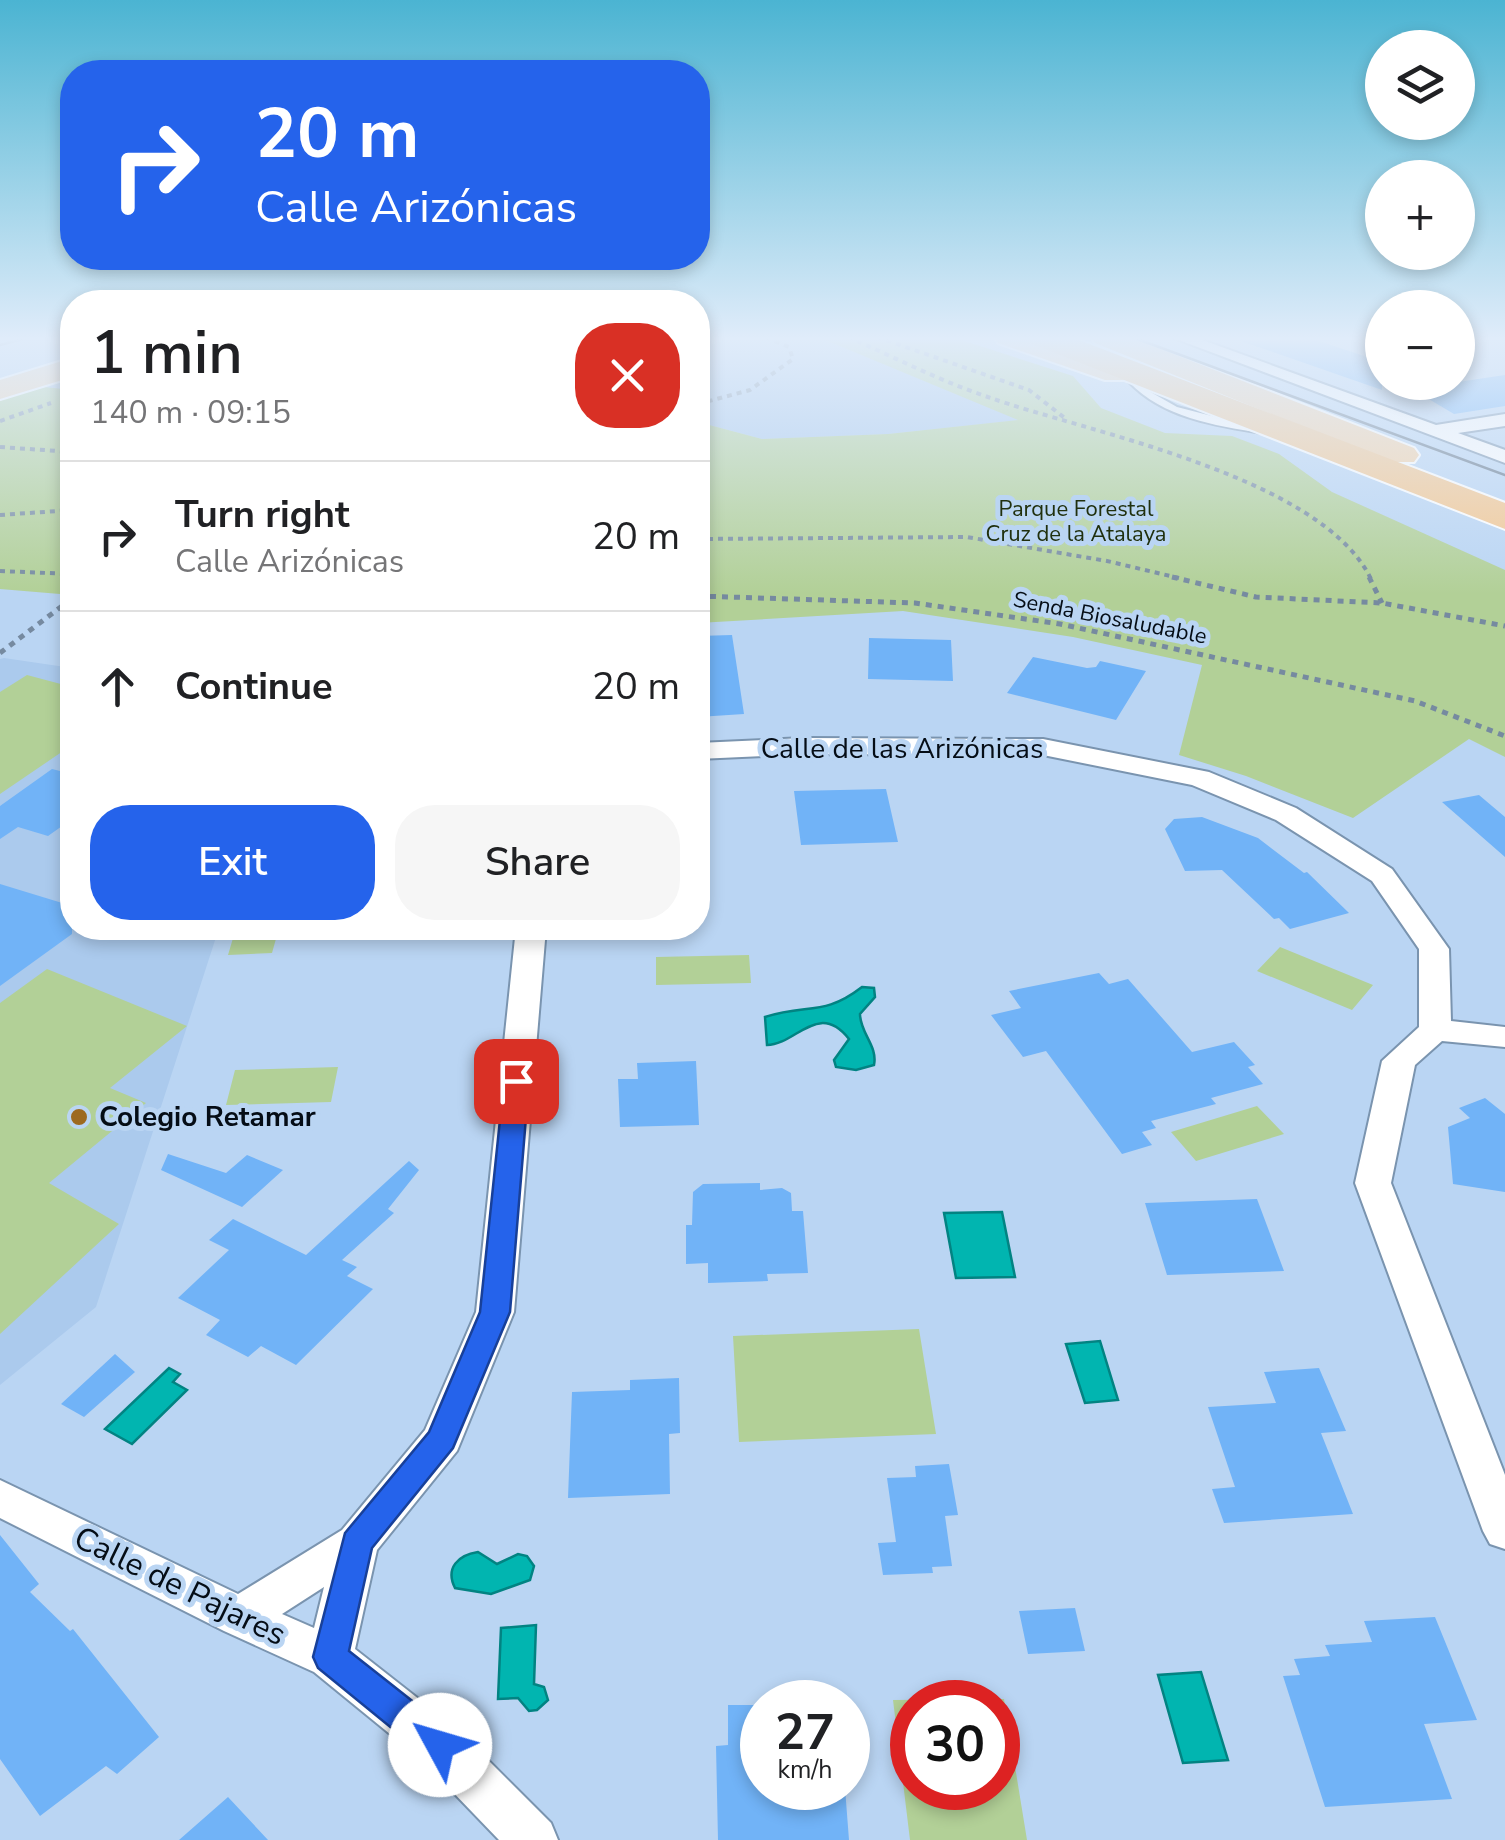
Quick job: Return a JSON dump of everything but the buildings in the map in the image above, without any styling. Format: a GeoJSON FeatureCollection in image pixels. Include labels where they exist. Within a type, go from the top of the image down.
{"type":"FeatureCollection","features":[{"type":"Feature","properties":{"kind":"highway"},"geometry":{"type":"LineString","coordinates":[[1253,423],[1341,454]]}},
{"type":"Feature","properties":{"kind":"highway"},"geometry":{"type":"LineString","coordinates":[[1262,423],[1505,517]]}},
{"type":"Feature","properties":{"kind":"highway"},"geometry":{"type":"LineString","coordinates":[[1317,423],[1505,493]]}},
{"type":"Feature","properties":{"kind":"highway"},"geometry":{"type":"LineString","coordinates":[[1323,423],[1402,454]]}},
{"type":"Feature","properties":{"kind":"street"},"geometry":{"type":"LineString","coordinates":[[1410,423],[1505,457]]}},
{"type":"Feature","properties":{"kind":"street"},"geometry":{"type":"LineString","coordinates":[[1432,431],[1486,423]]}},
{"type":"Feature","properties":{"kind":"street","name":"Calle de las Arizónicas"},"geometry":{"type":"LineString","coordinates":[[710,750],[804,746],[1043,746],[1199,778],[1286,814],[1382,875],[1434,949],[1435,1030]]}},
{"type":"Feature","properties":{"kind":"street"},"geometry":{"type":"LineString","coordinates":[[240,1617],[357,1543],[442,1439],[495,1312],[530,940]]}},
{"type":"Feature","properties":{"kind":"street"},"geometry":{"type":"LineString","coordinates":[[1505,1037],[1435,1030],[1399,1060],[1373,1182],[1505,1531]]}},
{"type":"Feature","properties":{"kind":"street","name":"Calle de Pajares"},"geometry":{"type":"LineString","coordinates":[[0,1498],[240,1617],[330,1657],[440,1745],[533,1840]]}},
{"type":"Feature","properties":{"kind":"street"},"geometry":{"type":"LineString","coordinates":[[330,1657],[357,1543]]}},
{"type":"Feature","properties":{"kind":"path"},"geometry":{"type":"LineString","coordinates":[[1077,423],[1243,480],[1306,514],[1361,560],[1382,603]]}},
{"type":"Feature","properties":{"kind":"path"},"geometry":{"type":"LineString","coordinates":[[0,447],[60,451]]}},
{"type":"Feature","properties":{"kind":"path"},"geometry":{"type":"LineString","coordinates":[[0,515],[60,511]]}},
{"type":"Feature","properties":{"kind":"path","name":"Senda Biosaludable"},"geometry":{"type":"LineString","coordinates":[[710,539],[966,537],[1107,562],[1256,597],[1382,603],[1505,626]]}},
{"type":"Feature","properties":{"kind":"path"},"geometry":{"type":"LineString","coordinates":[[0,571],[60,574]]}},
{"type":"Feature","properties":{"kind":"path","name":"Senda Biosaludable"},"geometry":{"type":"LineString","coordinates":[[710,596],[915,602],[1060,624],[1414,701],[1505,736]]}},
{"type":"Feature","properties":{"kind":"path"},"geometry":{"type":"LineString","coordinates":[[0,653],[60,608]]}},
{"type":"Feature","properties":{"kind":"shaded area"},"geometry":{"type":"Polygon","coordinates":[[[710,423],[993,423],[888,434],[762,439],[710,423]]]}},
{"type":"Feature","properties":{"kind":"shaded area","name":"Colegio Retamar"},"geometry":{"type":"Polygon","coordinates":[[[0,659],[60,666],[60,940],[215,940],[96,1307],[0,1385],[0,659]]]}},
{"type":"Feature","properties":{"kind":"shaded area"},"geometry":{"type":"Polygon","coordinates":[[[862,987],[874,988],[875,997],[860,1014],[874,1052],[874,1065],[856,1070],[836,1067],[834,1060],[849,1039],[827,1023],[807,1027],[767,1045],[765,1017],[826,1006],[862,987]]]}},
{"type":"Feature","properties":{"kind":"shaded area"},"geometry":{"type":"Polygon","coordinates":[[[1002,1212],[1015,1277],[956,1278],[944,1213],[1002,1212]]]}},
{"type":"Feature","properties":{"kind":"shaded area"},"geometry":{"type":"Polygon","coordinates":[[[1100,1341],[1118,1400],[1085,1403],[1066,1344],[1100,1341]]]}},
{"type":"Feature","properties":{"kind":"shaded area"},"geometry":{"type":"Polygon","coordinates":[[[169,1368],[180,1374],[173,1382],[187,1390],[132,1444],[105,1429],[169,1368]]]}},
{"type":"Feature","properties":{"kind":"shaded area"},"geometry":{"type":"Polygon","coordinates":[[[478,1552],[497,1564],[518,1554],[527,1556],[534,1566],[530,1580],[491,1594],[455,1588],[455,1564],[478,1552]]]}},
{"type":"Feature","properties":{"kind":"shaded area"},"geometry":{"type":"Polygon","coordinates":[[[536,1625],[534,1684],[544,1687],[548,1700],[537,1710],[529,1711],[518,1698],[498,1699],[501,1628],[536,1625]]]}},
{"type":"Feature","properties":{"kind":"shaded area"},"geometry":{"type":"Polygon","coordinates":[[[1201,1672],[1228,1760],[1183,1763],[1158,1675],[1201,1672]]]}},
{"type":"Feature","properties":{"kind":"green space"},"geometry":{"type":"Polygon","coordinates":[[[0,423],[60,423],[60,594],[0,589],[0,423]]]}},
{"type":"Feature","properties":{"kind":"green space","name":"Parque Forestal Cruz de la Atalaya"},"geometry":{"type":"Polygon","coordinates":[[[991,423],[1139,423],[1165,433],[1232,436],[1279,454],[1332,492],[1505,570],[1505,757],[1469,739],[1353,818],[1246,776],[1179,755],[1202,665],[1073,637],[903,611],[710,622],[710,425],[762,439],[888,434],[991,423]]]}},
{"type":"Feature","properties":{"kind":"green space"},"geometry":{"type":"Polygon","coordinates":[[[27,675],[60,684],[60,753],[0,794],[0,692],[27,675]]]}},
{"type":"Feature","properties":{"kind":"green space"},"geometry":{"type":"Polygon","coordinates":[[[232,940],[276,940],[272,953],[228,955],[232,940]]]}},
{"type":"Feature","properties":{"kind":"green space"},"geometry":{"type":"Polygon","coordinates":[[[1280,947],[1373,985],[1352,1010],[1257,971],[1280,947]]]}},
{"type":"Feature","properties":{"kind":"green space"},"geometry":{"type":"Polygon","coordinates":[[[749,955],[751,983],[656,985],[656,957],[749,955]]]}},
{"type":"Feature","properties":{"kind":"green space"},"geometry":{"type":"Polygon","coordinates":[[[47,969],[187,1026],[110,1088],[146,1103],[49,1183],[119,1224],[0,1334],[0,1003],[47,969]]]}},
{"type":"Feature","properties":{"kind":"green space"},"geometry":{"type":"Polygon","coordinates":[[[338,1067],[331,1102],[226,1105],[235,1070],[338,1067]]]}},
{"type":"Feature","properties":{"kind":"green space"},"geometry":{"type":"Polygon","coordinates":[[[1257,1106],[1284,1134],[1196,1161],[1171,1132],[1257,1106]]]}},
{"type":"Feature","properties":{"kind":"green space"},"geometry":{"type":"Polygon","coordinates":[[[919,1329],[936,1434],[739,1442],[733,1336],[919,1329]]]}},
{"type":"Feature","properties":{"kind":"green space"},"geometry":{"type":"Polygon","coordinates":[[[1020,1797],[1027,1840],[910,1840],[906,1810],[1020,1810],[1020,1797]]]}},
{"type":"Feature","properties":{"kind":"tram line"},"geometry":{"type":"LineString","coordinates":[[1364,423],[1505,475]]}},
{"type":"Feature","properties":{"kind":"place","name":"Colegio Retamar"},"geometry":{"type":"Point","coordinates":[79,1117]}},
{"type":"Feature","properties":{"kind":"route"},"geometry":{"type":"LineString","coordinates":[[440,1745],[330,1657],[357,1543],[442,1439],[495,1312],[516,1081]]}}]}
